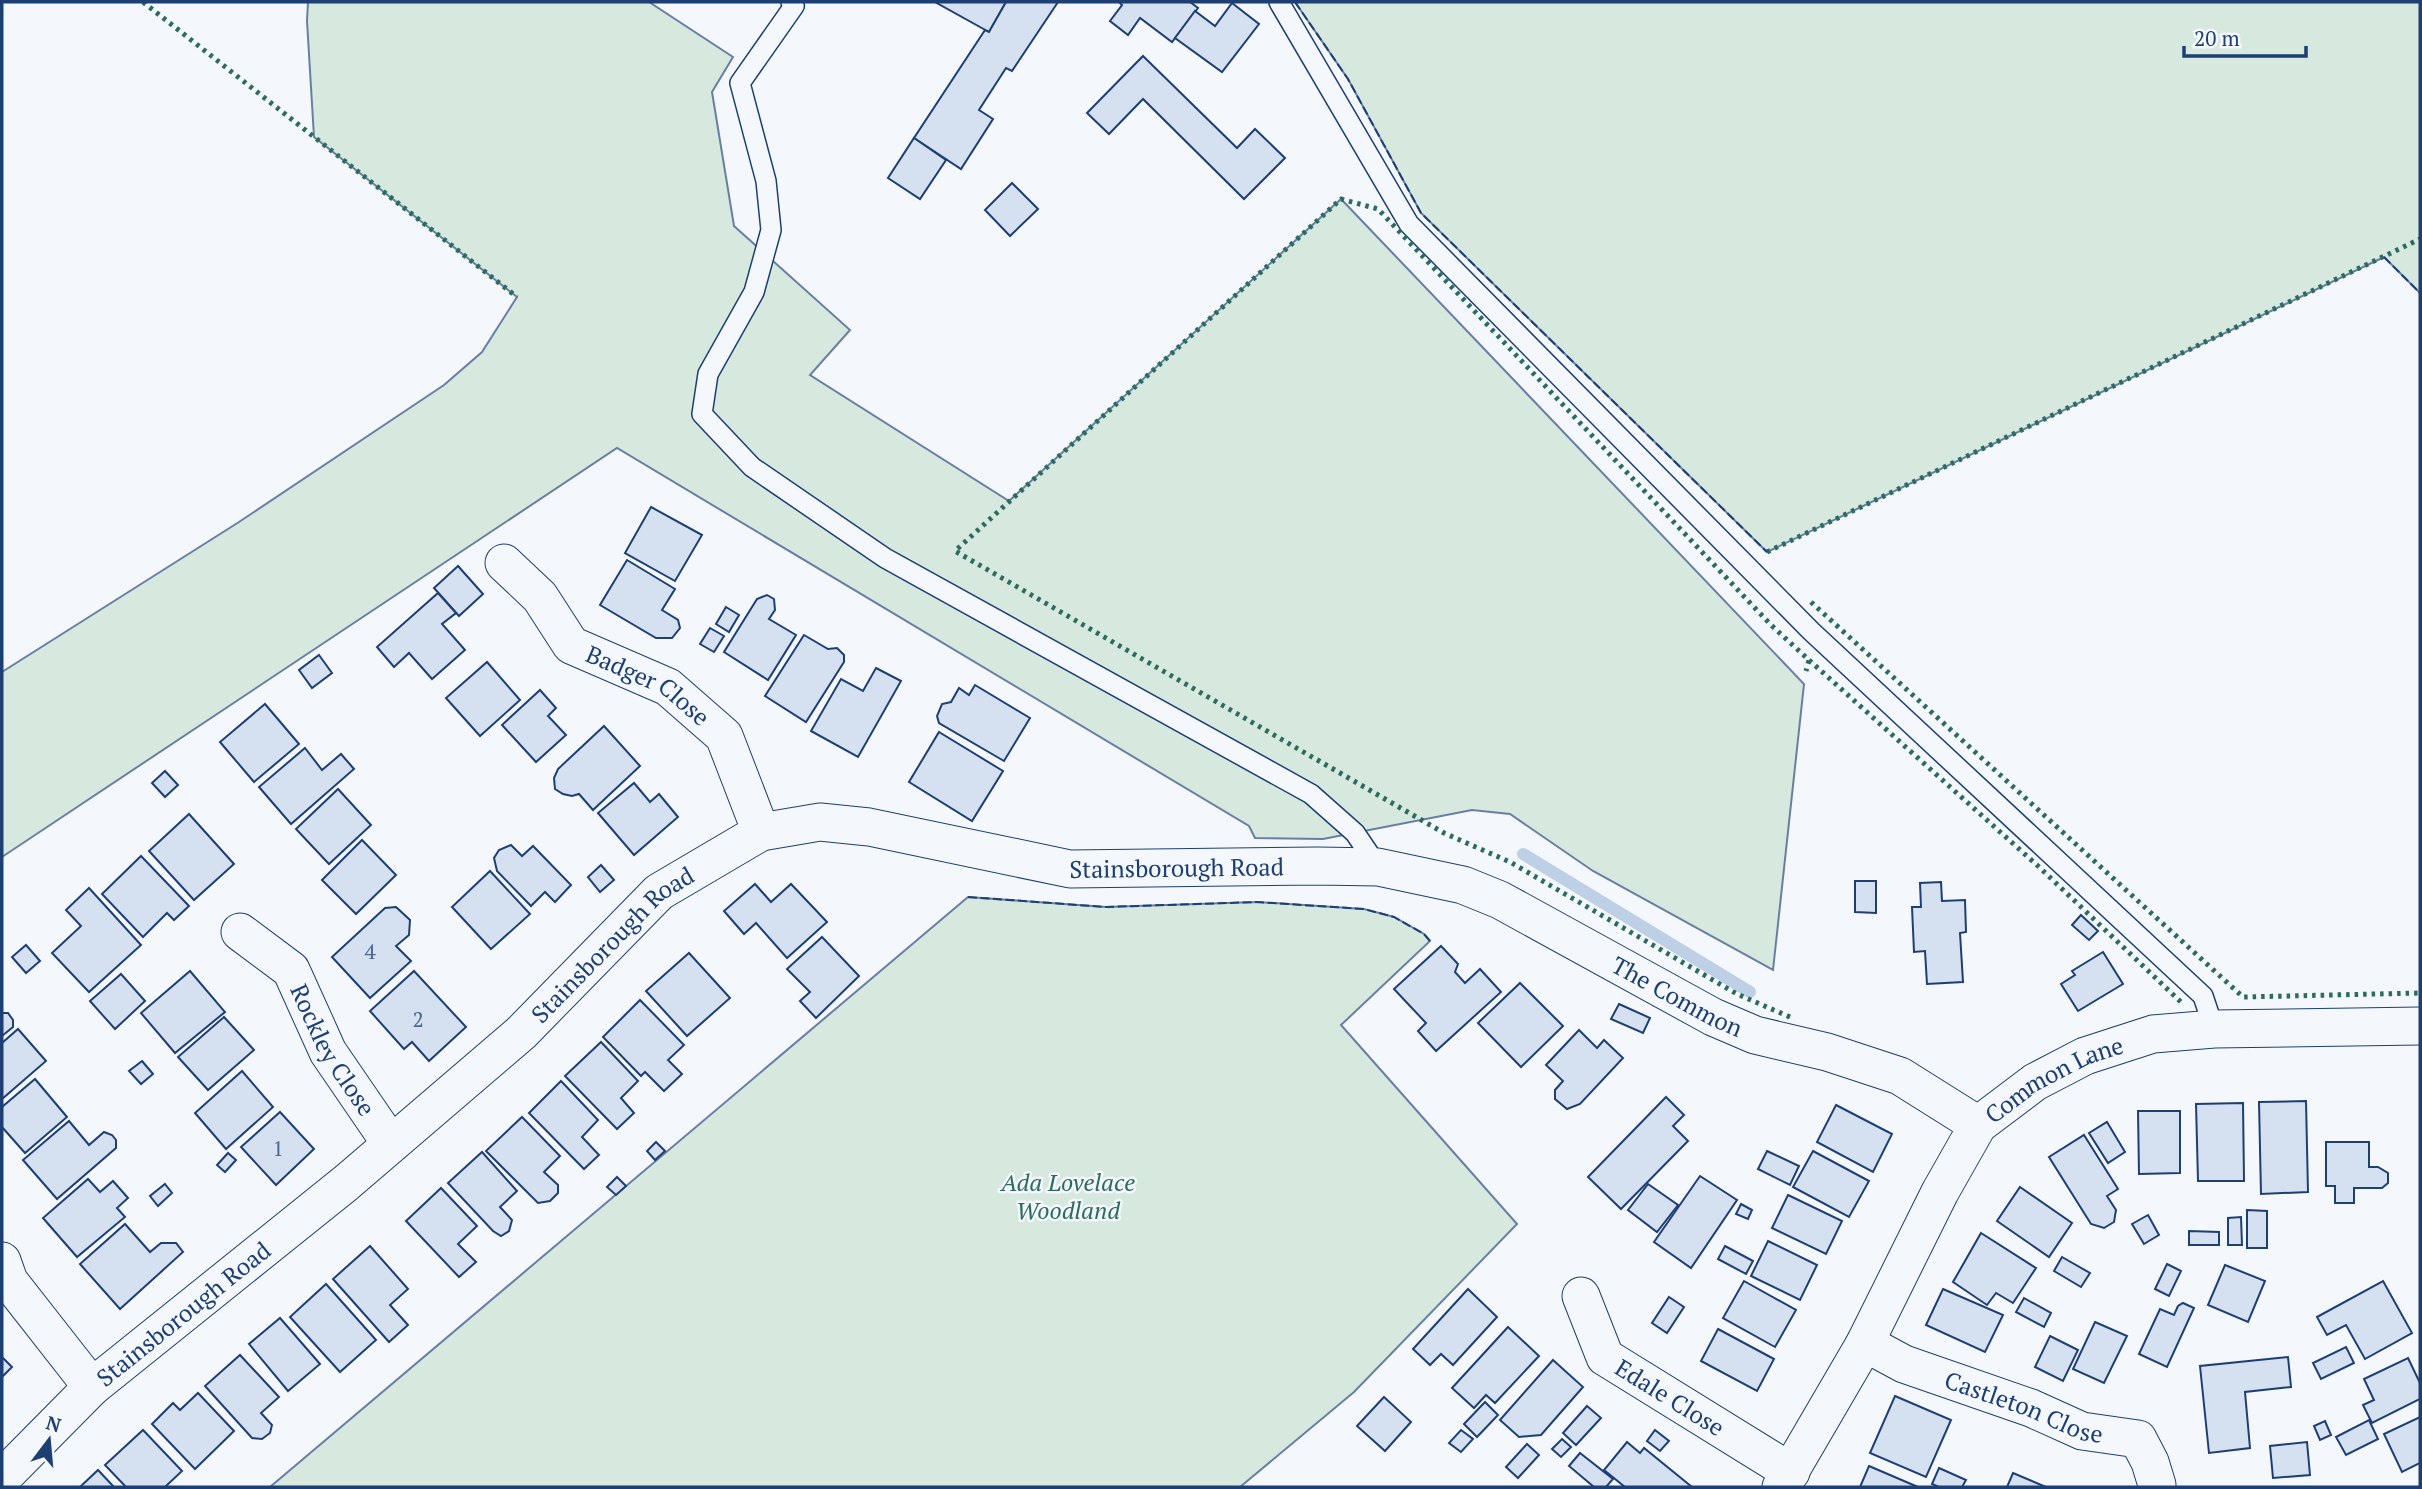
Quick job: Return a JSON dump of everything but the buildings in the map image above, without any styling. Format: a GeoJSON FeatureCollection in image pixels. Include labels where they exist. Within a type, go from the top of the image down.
{"type":"FeatureCollection","features":[{"type":"Feature","properties":{"kind":"street","name":"Badger Close"},"geometry":{"type":"LineString","coordinates":[[503,563],[540,597],[571,645],[667,687],[724,736],[761,832]]}},
{"type":"Feature","properties":{"kind":"street","name":"Stainsborough Road"},"geometry":{"type":"LineString","coordinates":[[2,1478],[92,1387],[346,1183],[521,1033],[659,892],[761,832],[820,822],[869,827],[1070,869],[1378,867]]}},
{"type":"Feature","properties":{"kind":"street","name":"The Common"},"geometry":{"type":"LineString","coordinates":[[1378,867],[1463,885],[1500,900],[1713,1017],[1755,1035],[1827,1052],[1900,1076],[1979,1125]]}},
{"type":"Feature","properties":{"kind":"street","name":"Rockley Close"},"geometry":{"type":"LineString","coordinates":[[240,932],[290,970],[328,1052],[391,1144]]}},
{"type":"Feature","properties":{"kind":"street","name":"Common Lane"},"geometry":{"type":"LineString","coordinates":[[1786,1480],[1865,1343],[1935,1203],[1979,1125],[2035,1082],[2085,1056],[2153,1034],[2214,1029],[2420,1026]]}},
{"type":"Feature","properties":{"kind":"street"},"geometry":{"type":"LineString","coordinates":[[2,1261],[9,1281],[92,1387]]}},
{"type":"Feature","properties":{"kind":"street","name":"Edale Close"},"geometry":{"type":"LineString","coordinates":[[1581,1296],[1605,1356],[1786,1480]]}},
{"type":"Feature","properties":{"kind":"street","name":"Castleton Close"},"geometry":{"type":"LineString","coordinates":[[1865,1343],[1904,1364],[2031,1408],[2082,1431],[2138,1439],[2150,1462],[2157,1485]]}},
{"type":"Feature","properties":{"kind":"lane"},"geometry":{"type":"LineString","coordinates":[[791,2],[794,6],[740,83],[766,181],[771,230],[754,292],[708,374],[702,414],[752,467],[885,558],[1311,794],[1355,833],[1378,867]]}},
{"type":"Feature","properties":{"kind":"lane"},"geometry":{"type":"LineString","coordinates":[[1279,2],[1409,224],[1811,632],[2203,996],[2214,1029]]}},
{"type":"Feature","properties":{"kind":"green space"},"geometry":{"type":"Polygon","coordinates":[[[308,2],[649,2],[733,57],[712,92],[734,226],[850,330],[810,375],[1009,501],[1341,199],[1804,684],[1773,970],[1593,871],[1510,814],[1472,810],[1323,839],[1255,838],[1249,826],[617,448],[2,857],[2,672],[239,522],[444,385],[482,352],[517,297],[314,137],[308,2]]]}},
{"type":"Feature","properties":{"kind":"green space"},"geometry":{"type":"Polygon","coordinates":[[[1295,2],[2420,2],[2420,293],[2384,257],[1767,552],[1421,213],[1348,79],[1295,2]]]}},
{"type":"Feature","properties":{"kind":"green space","name":"Ada Lovelace Woodland"},"geometry":{"type":"Polygon","coordinates":[[[968,897],[1106,907],[1257,902],[1364,909],[1394,917],[1424,934],[1430,941],[1341,1025],[1517,1224],[1354,1392],[1240,1487],[270,1487],[968,897]]]}},
{"type":"Feature","properties":{"kind":"waterway"},"geometry":{"type":"LineString","coordinates":[[1523,854],[1750,992]]}},
{"type":"Feature","properties":{"kind":"hedge"},"geometry":{"type":"LineString","coordinates":[[143,2],[517,297]]}},
{"type":"Feature","properties":{"kind":"hedge"},"geometry":{"type":"LineString","coordinates":[[1790,1017],[1737,994],[1510,862],[1444,833],[955,551],[1341,199],[1378,209],[1771,625],[1809,660],[1806,671]]}},
{"type":"Feature","properties":{"kind":"hedge"},"geometry":{"type":"LineString","coordinates":[[1767,552],[2420,239]]}},
{"type":"Feature","properties":{"kind":"hedge"},"geometry":{"type":"LineString","coordinates":[[1811,602],[2243,997],[2420,993]]}},
{"type":"Feature","properties":{"kind":"hedge"},"geometry":{"type":"LineString","coordinates":[[1809,660],[2038,866],[2183,1004]]}},
{"type":"Feature","properties":{"kind":"fence"},"geometry":{"type":"LineString","coordinates":[[1295,2],[1348,79],[1421,213],[1767,552]]}},
{"type":"Feature","properties":{"kind":"fence"},"geometry":{"type":"LineString","coordinates":[[2384,257],[2420,293]]}},
{"type":"Feature","properties":{"kind":"fence"},"geometry":{"type":"LineString","coordinates":[[968,897],[1106,907],[1257,902],[1364,909],[1394,917],[1424,934],[1430,941]]}}]}
